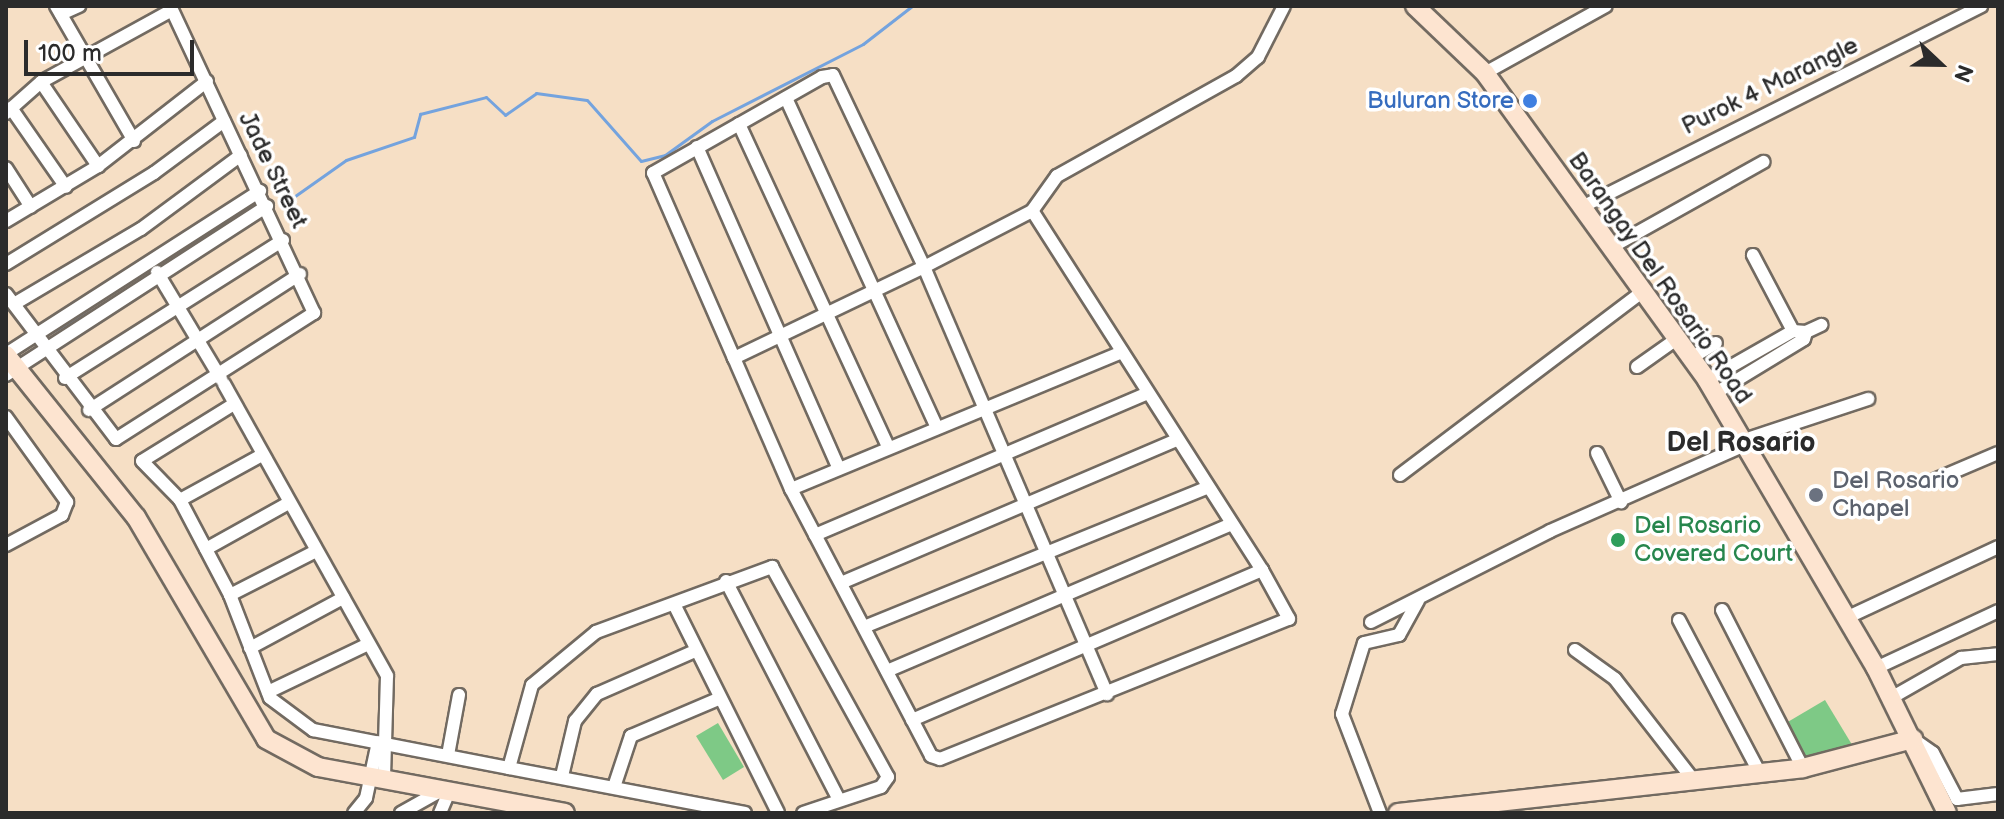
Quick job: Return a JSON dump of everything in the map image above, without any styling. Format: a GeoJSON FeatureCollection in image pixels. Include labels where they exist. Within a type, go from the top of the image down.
{"type":"FeatureCollection","features":[{"type":"Feature","properties":{"kind":"street"},"geometry":{"type":"LineString","coordinates":[[79,6],[58,10],[82,62],[134,141]]}},
{"type":"Feature","properties":{"kind":"street"},"geometry":{"type":"LineString","coordinates":[[734,358],[924,267],[1032,211],[1057,176],[1236,76],[1258,57],[1284,6]]}},
{"type":"Feature","properties":{"kind":"street","name":"Barangay Del Rosario Road"},"geometry":{"type":"LineString","coordinates":[[1415,6],[1485,73],[1580,208],[1678,338],[1745,442],[1876,668],[1947,813]]}},
{"type":"Feature","properties":{"kind":"street"},"geometry":{"type":"LineString","coordinates":[[1485,73],[1606,6]]}},
{"type":"Feature","properties":{"kind":"street","name":"Purok 4 Marangle"},"geometry":{"type":"LineString","coordinates":[[1580,208],[1981,6]]}},
{"type":"Feature","properties":{"kind":"street"},"geometry":{"type":"LineString","coordinates":[[66,187],[8,111],[41,82],[82,62],[171,8]]}},
{"type":"Feature","properties":{"kind":"street","name":"Jade Street"},"geometry":{"type":"LineString","coordinates":[[171,8],[316,309],[222,381]]}},
{"type":"Feature","properties":{"kind":"street"},"geometry":{"type":"LineString","coordinates":[[1032,211],[1262,570],[1289,619],[1107,695],[940,759],[931,756],[791,489],[653,178],[656,169],[833,75],[924,267],[1107,695]]}},
{"type":"Feature","properties":{"kind":"street"},"geometry":{"type":"LineString","coordinates":[[6,221],[66,187],[134,141],[207,81]]}},
{"type":"Feature","properties":{"kind":"street"},"geometry":{"type":"LineString","coordinates":[[41,82],[98,166]]}},
{"type":"Feature","properties":{"kind":"street"},"geometry":{"type":"LineString","coordinates":[[786,98],[936,426]]}},
{"type":"Feature","properties":{"kind":"street"},"geometry":{"type":"LineString","coordinates":[[6,264],[154,173],[224,121]]}},
{"type":"Feature","properties":{"kind":"street"},"geometry":{"type":"LineString","coordinates":[[739,124],[829,312],[888,447]]}},
{"type":"Feature","properties":{"kind":"street"},"geometry":{"type":"LineString","coordinates":[[697,147],[838,467]]}},
{"type":"Feature","properties":{"kind":"street"},"geometry":{"type":"LineString","coordinates":[[222,381],[113,439],[65,378],[10,299],[141,229],[241,155]]}},
{"type":"Feature","properties":{"kind":"street"},"geometry":{"type":"LineString","coordinates":[[1610,248],[1763,162]]}},
{"type":"Feature","properties":{"kind":"street"},"geometry":{"type":"LineString","coordinates":[[6,168],[31,207]]}},
{"type":"Feature","properties":{"kind":"street"},"geometry":{"type":"LineString","coordinates":[[8,363],[34,334],[153,265],[260,191]]}},
{"type":"Feature","properties":{"kind":"street"},"geometry":{"type":"LineString","coordinates":[[8,363],[44,348],[160,278],[267,206]]}},
{"type":"Feature","properties":{"kind":"street"},"geometry":{"type":"LineString","coordinates":[[65,378],[179,310],[283,240]]}},
{"type":"Feature","properties":{"kind":"street"},"geometry":{"type":"LineString","coordinates":[[1753,255],[1800,331]]}},
{"type":"Feature","properties":{"kind":"street"},"geometry":{"type":"LineString","coordinates":[[153,265],[222,381],[391,688],[379,776],[354,813]]}},
{"type":"Feature","properties":{"kind":"street"},"geometry":{"type":"LineString","coordinates":[[89,410],[201,344],[300,274]]}},
{"type":"Feature","properties":{"kind":"street"},"geometry":{"type":"LineString","coordinates":[[1400,475],[1642,292]]}},
{"type":"Feature","properties":{"kind":"street"},"geometry":{"type":"LineString","coordinates":[[1710,387],[1800,331],[1821,325]]}},
{"type":"Feature","properties":{"kind":"street"},"geometry":{"type":"LineString","coordinates":[[1637,367],[1678,338]]}},
{"type":"Feature","properties":{"kind":"street"},"geometry":{"type":"LineString","coordinates":[[1691,358],[1716,343]]}},
{"type":"Feature","properties":{"kind":"street"},"geometry":{"type":"LineString","coordinates":[[791,489],[983,405],[1122,352]]}},
{"type":"Feature","properties":{"kind":"street"},"geometry":{"type":"LineString","coordinates":[[8,363],[152,542],[255,729],[298,759],[565,813]]}},
{"type":"Feature","properties":{"kind":"street"},"geometry":{"type":"LineString","coordinates":[[815,535],[1148,393]]}},
{"type":"Feature","properties":{"kind":"street"},"geometry":{"type":"LineString","coordinates":[[1371,622],[1550,531],[1621,502],[1745,442],[1868,399]]}},
{"type":"Feature","properties":{"kind":"street"},"geometry":{"type":"LineString","coordinates":[[234,404],[144,456],[145,467],[180,500],[230,595],[268,692],[313,730],[745,813]]}},
{"type":"Feature","properties":{"kind":"street"},"geometry":{"type":"LineString","coordinates":[[6,417],[67,502],[62,515],[6,545]]}},
{"type":"Feature","properties":{"kind":"street"},"geometry":{"type":"LineString","coordinates":[[841,583],[1178,439]]}},
{"type":"Feature","properties":{"kind":"street"},"geometry":{"type":"LineString","coordinates":[[1597,453],[1621,502]]}},
{"type":"Feature","properties":{"kind":"street"},"geometry":{"type":"LineString","coordinates":[[1937,479],[1998,453]]}},
{"type":"Feature","properties":{"kind":"street"},"geometry":{"type":"LineString","coordinates":[[180,500],[262,455]]}},
{"type":"Feature","properties":{"kind":"street"},"geometry":{"type":"LineString","coordinates":[[864,627],[1045,549],[1208,487]]}},
{"type":"Feature","properties":{"kind":"street"},"geometry":{"type":"LineString","coordinates":[[206,549],[287,504]]}},
{"type":"Feature","properties":{"kind":"street"},"geometry":{"type":"LineString","coordinates":[[887,671],[1232,524]]}},
{"type":"Feature","properties":{"kind":"street"},"geometry":{"type":"LineString","coordinates":[[1846,618],[1998,547]]}},
{"type":"Feature","properties":{"kind":"street"},"geometry":{"type":"LineString","coordinates":[[230,595],[316,551]]}},
{"type":"Feature","properties":{"kind":"street"},"geometry":{"type":"LineString","coordinates":[[509,768],[532,685],[550,664],[596,632],[674,604],[763,566],[778,571],[888,777],[803,813]]}},
{"type":"Feature","properties":{"kind":"street"},"geometry":{"type":"LineString","coordinates":[[912,720],[1262,570]]}},
{"type":"Feature","properties":{"kind":"street"},"geometry":{"type":"LineString","coordinates":[[726,581],[839,800]]}},
{"type":"Feature","properties":{"kind":"street"},"geometry":{"type":"LineString","coordinates":[[250,648],[343,598]]}},
{"type":"Feature","properties":{"kind":"street"},"geometry":{"type":"LineString","coordinates":[[1380,813],[1342,714],[1364,643],[1399,635],[1418,600]]}},
{"type":"Feature","properties":{"kind":"street"},"geometry":{"type":"LineString","coordinates":[[674,604],[718,699],[778,813]]}},
{"type":"Feature","properties":{"kind":"street"},"geometry":{"type":"LineString","coordinates":[[1722,610],[1803,768]]}},
{"type":"Feature","properties":{"kind":"street"},"geometry":{"type":"LineString","coordinates":[[1876,668],[1998,611]]}},
{"type":"Feature","properties":{"kind":"street"},"geometry":{"type":"LineString","coordinates":[[1679,620],[1759,772]]}},
{"type":"Feature","properties":{"kind":"street"},"geometry":{"type":"LineString","coordinates":[[268,692],[368,644]]}},
{"type":"Feature","properties":{"kind":"street"},"geometry":{"type":"LineString","coordinates":[[1575,650],[1615,679],[1691,777]]}},
{"type":"Feature","properties":{"kind":"street"},"geometry":{"type":"LineString","coordinates":[[562,776],[575,721],[597,694],[695,651]]}},
{"type":"Feature","properties":{"kind":"street"},"geometry":{"type":"LineString","coordinates":[[1891,698],[1961,658],[1998,654]]}},
{"type":"Feature","properties":{"kind":"street"},"geometry":{"type":"LineString","coordinates":[[448,755],[459,695]]}},
{"type":"Feature","properties":{"kind":"street"},"geometry":{"type":"LineString","coordinates":[[614,787],[631,736],[718,699]]}},
{"type":"Feature","properties":{"kind":"street"},"geometry":{"type":"LineString","coordinates":[[1398,813],[1691,777],[1803,768],[1913,739],[1933,753],[1957,799],[1998,794]]}},
{"type":"Feature","properties":{"kind":"street"},"geometry":{"type":"LineString","coordinates":[[401,813],[447,790]]}},
{"type":"Feature","properties":{"kind":"street"},"geometry":{"type":"LineString","coordinates":[[440,813],[447,790]]}},
{"type":"Feature","properties":{"kind":"green space"},"geometry":{"type":"Polygon","coordinates":[[[1825,700],[1854,748],[1805,761],[1786,723],[1825,700]]]}},
{"type":"Feature","properties":{"kind":"green space"},"geometry":{"type":"Polygon","coordinates":[[[718,723],[744,767],[723,780],[696,736],[718,723]]]}},
{"type":"Feature","properties":{"kind":"waterway"},"geometry":{"type":"LineString","coordinates":[[295,196],[346,160],[414,137],[420,114],[486,97],[505,115],[536,93],[587,100],[641,161],[665,155],[712,121],[863,44],[912,6]]}},
{"type":"Feature","properties":{"kind":"waterway"},"geometry":{"type":"LineString","coordinates":[[192,247],[240,211]]}},
{"type":"Feature","properties":{"kind":"waterway"},"geometry":{"type":"LineString","coordinates":[[48,334],[112,300]]}},
{"type":"Feature","properties":{"kind":"place","name":"Buluran Store"},"geometry":{"type":"Point","coordinates":[1530,101]}},
{"type":"Feature","properties":{"kind":"place","name":"Del Rosario Chapel"},"geometry":{"type":"Point","coordinates":[1816,495]}},
{"type":"Feature","properties":{"kind":"place","name":"Del Rosario Covered Court"},"geometry":{"type":"Point","coordinates":[1618,540]}},
{"type":"Feature","properties":{"kind":"district","name":"Del Rosario"},"geometry":{"type":"Point","coordinates":[1741,443]}}]}
